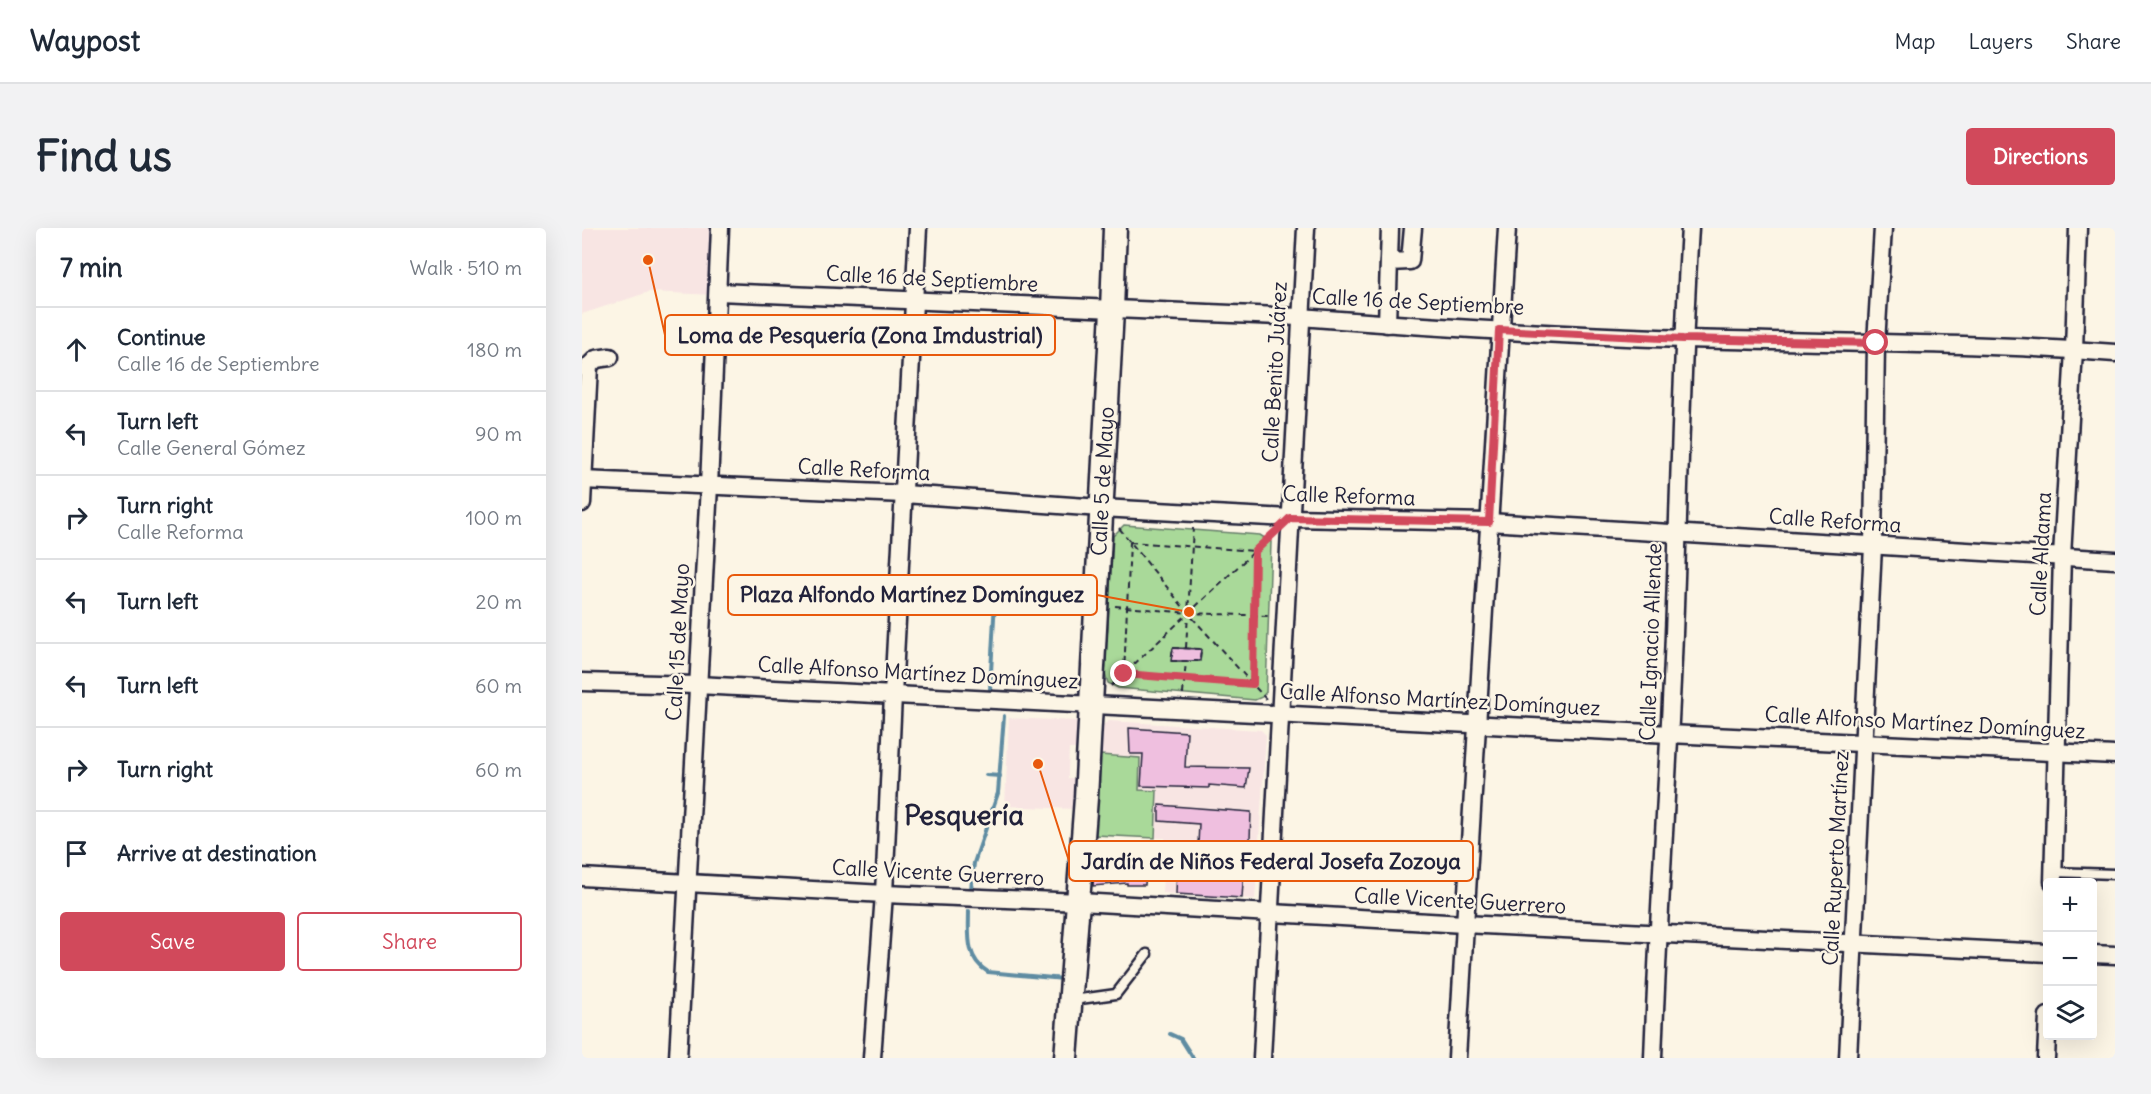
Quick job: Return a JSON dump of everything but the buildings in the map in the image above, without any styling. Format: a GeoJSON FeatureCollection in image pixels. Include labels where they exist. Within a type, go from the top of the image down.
{"type":"FeatureCollection","features":[{"type":"Feature","properties":{"kind":"street","name":"Calle 15 de Mayo"},"geometry":{"type":"LineString","coordinates":[[678,1058],[709,486],[720,228]]}},
{"type":"Feature","properties":{"kind":"street"},"geometry":{"type":"LineString","coordinates":[[872,1058],[884,894],[918,228]]}},
{"type":"Feature","properties":{"kind":"street","name":"Calle 5 de Mayo"},"geometry":{"type":"LineString","coordinates":[[1066,1058],[1080,902],[1092,705],[1115,228]]}},
{"type":"Feature","properties":{"kind":"street","name":"Calle Benito Juárez"},"geometry":{"type":"LineString","coordinates":[[1263,1058],[1306,228]]}},
{"type":"Feature","properties":{"kind":"street"},"geometry":{"type":"LineString","coordinates":[[1387,324],[1390,228]]}},
{"type":"Feature","properties":{"kind":"street"},"geometry":{"type":"LineString","coordinates":[[1389,262],[1406,262],[1411,259],[1413,228]]}},
{"type":"Feature","properties":{"kind":"street"},"geometry":{"type":"LineString","coordinates":[[1457,1058],[1506,228]]}},
{"type":"Feature","properties":{"kind":"street","name":"Calle Ignacio Allende"},"geometry":{"type":"LineString","coordinates":[[1653,1058],[1678,534],[1683,339],[1690,228]]}},
{"type":"Feature","properties":{"kind":"street","name":"Calle Ruperto Martínez"},"geometry":{"type":"LineString","coordinates":[[1848,1058],[1865,742],[1873,546],[1876,343],[1883,228]]}},
{"type":"Feature","properties":{"kind":"street","name":"Calle Aldama"},"geometry":{"type":"LineString","coordinates":[[2053,877],[2062,556],[2074,350],[2078,228]]}},
{"type":"Feature","properties":{"kind":"street","name":"Calle 16 de Septiembre"},"geometry":{"type":"LineString","coordinates":[[718,292],[1300,317],[1387,324],[1683,339],[1876,343],[2115,353]]}},
{"type":"Feature","properties":{"kind":"street"},"geometry":{"type":"LineString","coordinates":[[582,503],[589,366],[596,359],[610,357]]}},
{"type":"Feature","properties":{"kind":"street","name":"Calle Reforma"},"geometry":{"type":"LineString","coordinates":[[583,480],[904,494],[1290,518],[1489,522],[2115,560]]}},
{"type":"Feature","properties":{"kind":"street","name":"Calle Alfonso Martínez Domínguez"},"geometry":{"type":"LineString","coordinates":[[582,682],[893,694],[1669,735],[2115,755]]}},
{"type":"Feature","properties":{"kind":"street","name":"Calle Vicente Guerrero"},"geometry":{"type":"LineString","coordinates":[[582,877],[2043,953]]}},
{"type":"Feature","properties":{"kind":"street"},"geometry":{"type":"LineString","coordinates":[[2097,954],[2115,955]]}},
{"type":"Feature","properties":{"kind":"street"},"geometry":{"type":"LineString","coordinates":[[2046,1058],[2047,1040]]}},
{"type":"Feature","properties":{"kind":"lane"},"geometry":{"type":"LineString","coordinates":[[2053,877],[2115,874]]}},
{"type":"Feature","properties":{"kind":"lane"},"geometry":{"type":"LineString","coordinates":[[1072,1000],[1116,994],[1147,954]]}},
{"type":"Feature","properties":{"kind":"path"},"geometry":{"type":"LineString","coordinates":[[1101,508],[1188,613],[1280,714]]}},
{"type":"Feature","properties":{"kind":"path"},"geometry":{"type":"LineString","coordinates":[[1186,648],[1194,513]]}},
{"type":"Feature","properties":{"kind":"path"},"geometry":{"type":"LineString","coordinates":[[1092,705],[1290,518]]}},
{"type":"Feature","properties":{"kind":"path"},"geometry":{"type":"LineString","coordinates":[[1130,542],[1255,551]]}},
{"type":"Feature","properties":{"kind":"path"},"geometry":{"type":"LineString","coordinates":[[1124,674],[1130,542]]}},
{"type":"Feature","properties":{"kind":"path"},"geometry":{"type":"LineString","coordinates":[[1253,684],[1255,551]]}},
{"type":"Feature","properties":{"kind":"path"},"geometry":{"type":"LineString","coordinates":[[1097,604],[1188,613],[1285,617]]}},
{"type":"Feature","properties":{"kind":"path"},"geometry":{"type":"LineString","coordinates":[[1173,648],[1186,648],[1201,649],[1200,661],[1171,661],[1173,648]]}},
{"type":"Feature","properties":{"kind":"path"},"geometry":{"type":"LineString","coordinates":[[1182,709],[1186,661]]}},
{"type":"Feature","properties":{"kind":"path"},"geometry":{"type":"LineString","coordinates":[[1124,674],[1253,684]]}},
{"type":"Feature","properties":{"kind":"shaded area"},"geometry":{"type":"Polygon","coordinates":[[[582,228],[715,228],[715,295],[649,292],[582,314],[582,228]]]}},
{"type":"Feature","properties":{"kind":"shaded area"},"geometry":{"type":"Polygon","coordinates":[[[1009,718],[1078,721],[1076,749],[1069,749],[1068,771],[1068,778],[1076,778],[1075,809],[1005,806],[1009,718]]]}},
{"type":"Feature","properties":{"kind":"shaded area"},"geometry":{"type":"Polygon","coordinates":[[[1109,721],[1261,730],[1266,735],[1255,899],[1162,893],[1165,838],[1095,835],[1101,726],[1109,721]]]}},
{"type":"Feature","properties":{"kind":"green space"},"geometry":{"type":"Polygon","coordinates":[[[1124,525],[1260,535],[1271,542],[1266,692],[1262,697],[1255,700],[1118,688],[1108,683],[1105,673],[1113,536],[1124,525]]]}},
{"type":"Feature","properties":{"kind":"green space"},"geometry":{"type":"Polygon","coordinates":[[[1100,755],[1140,758],[1139,790],[1157,791],[1155,838],[1095,835],[1100,755]]]}},
{"type":"Feature","properties":{"kind":"waterway"},"geometry":{"type":"LineString","coordinates":[[990,690],[995,600]]}},
{"type":"Feature","properties":{"kind":"waterway"},"geometry":{"type":"LineString","coordinates":[[971,889],[974,863],[998,793],[1004,716]]}},
{"type":"Feature","properties":{"kind":"waterway"},"geometry":{"type":"LineString","coordinates":[[986,775],[1000,776]]}},
{"type":"Feature","properties":{"kind":"waterway"},"geometry":{"type":"LineString","coordinates":[[969,911],[969,937],[972,953],[975,960],[988,972],[1064,979]]}},
{"type":"Feature","properties":{"kind":"waterway"},"geometry":{"type":"LineString","coordinates":[[1170,1034],[1181,1039],[1193,1058]]}},
{"type":"Feature","properties":{"kind":"place","name":"Loma de Pesquería (Zona Imdustrial)"},"geometry":{"type":"Point","coordinates":[648,260]}},
{"type":"Feature","properties":{"kind":"place","name":"Plaza Alfondo Martínez Domínguez"},"geometry":{"type":"Point","coordinates":[1189,612]}},
{"type":"Feature","properties":{"kind":"place","name":"Jardín de Niños Federal Josefa Zozoya"},"geometry":{"type":"Point","coordinates":[1038,764]}},
{"type":"Feature","properties":{"kind":"district","name":"Pesquería"},"geometry":{"type":"Point","coordinates":[964,816]}},
{"type":"Feature","properties":{"kind":"route"},"geometry":{"type":"LineString","coordinates":[[1124,674],[1253,684],[1255,551],[1290,518],[1489,522],[1499,330],[1683,339],[1876,343]]}}]}
